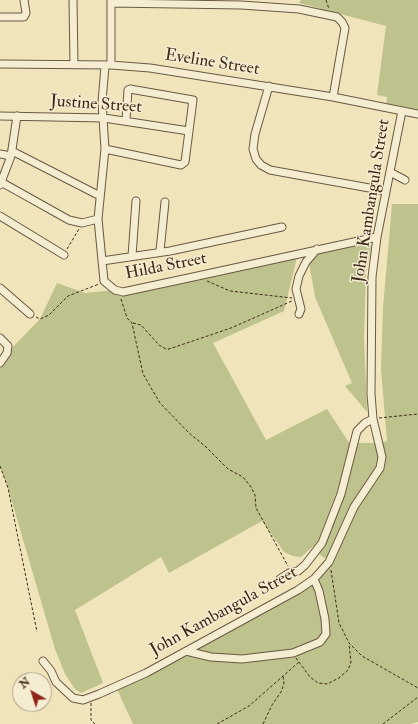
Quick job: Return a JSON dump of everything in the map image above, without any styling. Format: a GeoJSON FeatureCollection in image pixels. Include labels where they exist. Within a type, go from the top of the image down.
{"type":"FeatureCollection","features":[{"type":"Feature","properties":{"kind":"street"},"geometry":{"type":"LineString","coordinates":[[0,17],[24,17],[26,13],[24,0]]}},
{"type":"Feature","properties":{"kind":"street"},"geometry":{"type":"LineString","coordinates":[[73,0],[74,65]]}},
{"type":"Feature","properties":{"kind":"street"},"geometry":{"type":"LineString","coordinates":[[111,1],[241,3],[299,9],[337,17],[342,22],[344,28],[332,97]]}},
{"type":"Feature","properties":{"kind":"street","name":"Hilda Street"},"geometry":{"type":"LineString","coordinates":[[111,1],[108,66],[102,102],[105,149],[98,219],[104,281],[115,290],[123,292],[377,237]]}},
{"type":"Feature","properties":{"kind":"street","name":"Eveline Street"},"geometry":{"type":"LineString","coordinates":[[0,64],[150,68],[269,86],[418,114]]}},
{"type":"Feature","properties":{"kind":"street"},"geometry":{"type":"LineString","coordinates":[[269,86],[255,134],[253,149],[256,159],[261,165],[270,170],[386,191]]}},
{"type":"Feature","properties":{"kind":"street"},"geometry":{"type":"LineString","coordinates":[[105,149],[181,165],[185,162],[194,102],[182,98],[129,89],[126,120]]}},
{"type":"Feature","properties":{"kind":"street","name":"John Kambangula Street"},"geometry":{"type":"LineString","coordinates":[[43,661],[51,671],[56,682],[73,698],[83,700],[92,697],[146,673],[298,590],[314,579],[330,562],[354,507],[380,468],[382,457],[373,419],[371,311],[372,277],[377,237],[402,111]]}},
{"type":"Feature","properties":{"kind":"street","name":"Justine Street"},"geometry":{"type":"LineString","coordinates":[[0,116],[104,118],[126,120],[189,131]]}},
{"type":"Feature","properties":{"kind":"street"},"geometry":{"type":"LineString","coordinates":[[17,116],[12,153],[1,183],[69,220],[82,223],[98,219]]}},
{"type":"Feature","properties":{"kind":"street"},"geometry":{"type":"LineString","coordinates":[[0,154],[12,153],[100,196]]}},
{"type":"Feature","properties":{"kind":"street"},"geometry":{"type":"LineString","coordinates":[[390,172],[405,180]]}},
{"type":"Feature","properties":{"kind":"street"},"geometry":{"type":"LineString","coordinates":[[132,256],[136,201]]}},
{"type":"Feature","properties":{"kind":"street"},"geometry":{"type":"LineString","coordinates":[[160,251],[165,202]]}},
{"type":"Feature","properties":{"kind":"street"},"geometry":{"type":"LineString","coordinates":[[0,216],[64,255]]}},
{"type":"Feature","properties":{"kind":"street"},"geometry":{"type":"LineString","coordinates":[[102,261],[160,251],[182,249],[282,227]]}},
{"type":"Feature","properties":{"kind":"street"},"geometry":{"type":"LineString","coordinates":[[299,314],[301,309],[296,289],[299,276],[306,262],[317,249]]}},
{"type":"Feature","properties":{"kind":"street"},"geometry":{"type":"LineString","coordinates":[[0,288],[30,314]]}},
{"type":"Feature","properties":{"kind":"street"},"geometry":{"type":"LineString","coordinates":[[0,338],[8,346],[7,353],[0,363]]}},
{"type":"Feature","properties":{"kind":"street"},"geometry":{"type":"LineString","coordinates":[[280,579],[305,565],[322,543],[340,494],[357,431],[365,423],[373,419]]}},
{"type":"Feature","properties":{"kind":"street"},"geometry":{"type":"LineString","coordinates":[[186,651],[211,657],[242,659],[293,653],[320,642],[326,634],[320,598],[314,579]]}},
{"type":"Feature","properties":{"kind":"path"},"geometry":{"type":"LineString","coordinates":[[326,0],[330,15]]}},
{"type":"Feature","properties":{"kind":"path"},"geometry":{"type":"LineString","coordinates":[[64,255],[82,223]]}},
{"type":"Feature","properties":{"kind":"path"},"geometry":{"type":"LineString","coordinates":[[30,314],[40,319],[49,315],[68,296],[104,281]]}},
{"type":"Feature","properties":{"kind":"path"},"geometry":{"type":"LineString","coordinates":[[206,281],[230,291],[298,299]]}},
{"type":"Feature","properties":{"kind":"path"},"geometry":{"type":"LineString","coordinates":[[115,290],[121,299],[127,318],[132,323],[143,374],[160,403],[189,433],[205,446],[228,469],[243,477],[251,487],[255,495],[256,508],[262,521],[291,572]]}},
{"type":"Feature","properties":{"kind":"path"},"geometry":{"type":"LineString","coordinates":[[132,323],[142,325],[158,345],[166,350],[231,328],[298,299]]}},
{"type":"Feature","properties":{"kind":"path"},"geometry":{"type":"LineString","coordinates":[[373,419],[418,414]]}},
{"type":"Feature","properties":{"kind":"path"},"geometry":{"type":"LineString","coordinates":[[0,466],[8,488],[37,632]]}},
{"type":"Feature","properties":{"kind":"path"},"geometry":{"type":"LineString","coordinates":[[293,653],[318,683],[327,684],[339,678],[348,670],[351,662],[348,643],[339,623],[330,562]]}},
{"type":"Feature","properties":{"kind":"path"},"geometry":{"type":"LineString","coordinates":[[348,643],[362,656],[418,688]]}},
{"type":"Feature","properties":{"kind":"path"},"geometry":{"type":"LineString","coordinates":[[217,724],[249,706],[299,662]]}},
{"type":"Feature","properties":{"kind":"path"},"geometry":{"type":"LineString","coordinates":[[263,724],[272,705],[281,692],[284,684],[283,676]]}},
{"type":"Feature","properties":{"kind":"path"},"geometry":{"type":"LineString","coordinates":[[92,697],[91,720],[95,724]]}},
{"type":"Feature","properties":{"kind":"path"},"geometry":{"type":"LineString","coordinates":[[383,724],[418,697]]}},
{"type":"Feature","properties":{"kind":"green space"},"geometry":{"type":"Polygon","coordinates":[[[301,0],[418,0],[418,114],[386,107],[387,97],[377,95],[386,26],[299,3],[301,0]]]}},
{"type":"Feature","properties":{"kind":"green space"},"geometry":{"type":"Polygon","coordinates":[[[392,204],[418,204],[418,722],[410,724],[133,724],[116,687],[298,590],[329,561],[319,554],[332,529],[342,501],[357,443],[378,443],[387,441],[381,370],[383,308],[392,204]]]}},
{"type":"Feature","properties":{"kind":"green space"},"geometry":{"type":"Polygon","coordinates":[[[368,243],[371,246],[366,272],[364,338],[367,412],[345,386],[352,383],[315,297],[309,263],[318,253],[368,243]]]}},
{"type":"Feature","properties":{"kind":"green space"},"geometry":{"type":"Polygon","coordinates":[[[298,253],[284,311],[213,343],[266,440],[327,409],[350,444],[340,483],[317,543],[301,557],[293,556],[284,552],[262,521],[169,573],[161,557],[75,610],[103,683],[81,693],[75,689],[65,674],[55,649],[8,488],[0,466],[0,363],[7,353],[40,319],[57,283],[85,293],[115,290],[298,253]]]}}]}
